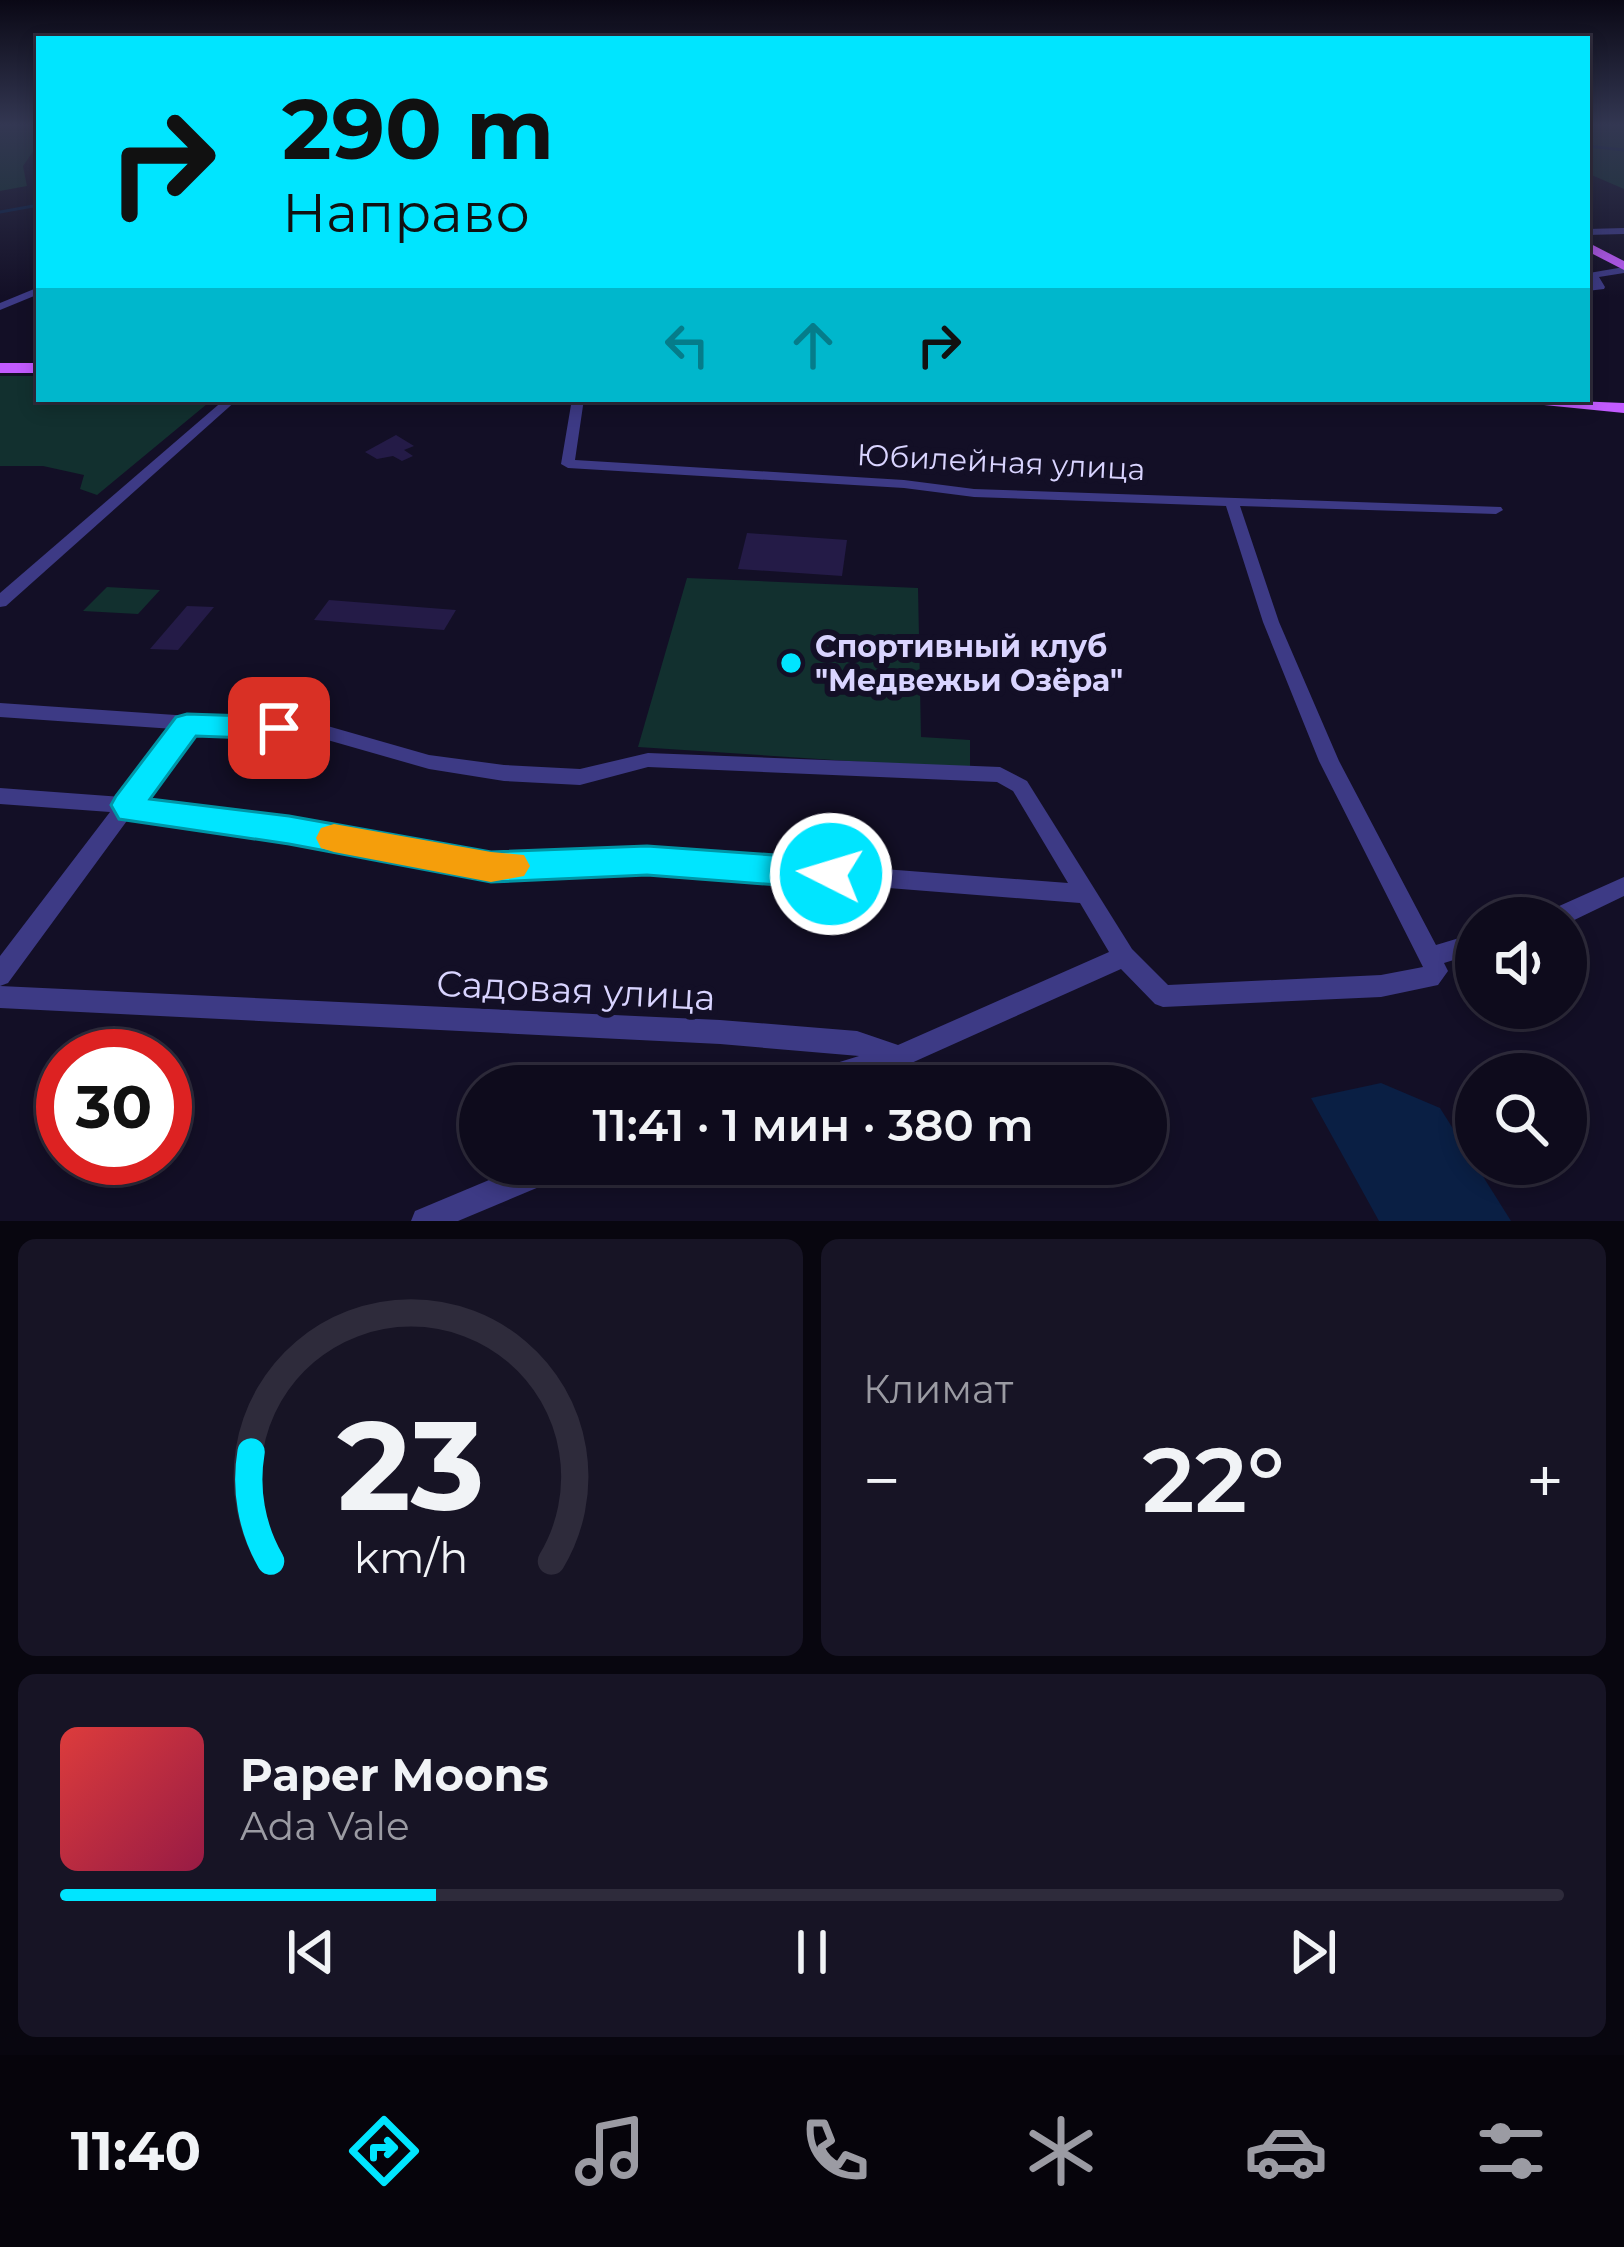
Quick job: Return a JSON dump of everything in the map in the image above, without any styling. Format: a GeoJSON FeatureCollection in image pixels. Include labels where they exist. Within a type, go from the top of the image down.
{"type":"FeatureCollection","features":[{"type":"Feature","properties":{"kind":"main road"},"geometry":{"type":"LineString","coordinates":[[1590,248],[1624,268]]}},
{"type":"Feature","properties":{"kind":"main road"},"geometry":{"type":"LineString","coordinates":[[0,368],[36,368]]}},
{"type":"Feature","properties":{"kind":"main road"},"geometry":{"type":"LineString","coordinates":[[1561,402],[1624,409]]}},
{"type":"Feature","properties":{"kind":"street"},"geometry":{"type":"LineString","coordinates":[[1590,232],[1624,231]]}},
{"type":"Feature","properties":{"kind":"street"},"geometry":{"type":"LineString","coordinates":[[1590,288],[1600,287],[1593,275],[1624,268]]}},
{"type":"Feature","properties":{"kind":"street"},"geometry":{"type":"LineString","coordinates":[[0,307],[36,291]]}},
{"type":"Feature","properties":{"kind":"street"},"geometry":{"type":"LineString","coordinates":[[0,602],[229,402]]}},
{"type":"Feature","properties":{"kind":"street","name":"Юбилейная улица"},"geometry":{"type":"LineString","coordinates":[[578,402],[568,464],[926,485],[974,493],[1496,510]]}},
{"type":"Feature","properties":{"kind":"street"},"geometry":{"type":"LineString","coordinates":[[0,710],[324,732],[429,762],[504,773],[580,777],[648,760],[1000,775],[1020,786],[1124,956],[1162,996],[1412,982],[1436,971],[1329,761],[1271,622],[1231,500]]}},
{"type":"Feature","properties":{"kind":"street"},"geometry":{"type":"LineString","coordinates":[[0,975],[187,725]]}},
{"type":"Feature","properties":{"kind":"street"},"geometry":{"type":"LineString","coordinates":[[0,796],[128,805]]}},
{"type":"Feature","properties":{"kind":"street"},"geometry":{"type":"LineString","coordinates":[[128,805],[131,810],[289,830],[491,867],[647,860],[1086,894]]}},
{"type":"Feature","properties":{"kind":"street"},"geometry":{"type":"LineString","coordinates":[[1587,903],[1624,886]]}},
{"type":"Feature","properties":{"kind":"street"},"geometry":{"type":"LineString","coordinates":[[1430,957],[1455,949]]}},
{"type":"Feature","properties":{"kind":"street"},"geometry":{"type":"LineString","coordinates":[[871,1065],[1124,956]]}},
{"type":"Feature","properties":{"kind":"street","name":"Садовая улица"},"geometry":{"type":"LineString","coordinates":[[0,997],[720,1032],[857,1042],[898,1057]]}},
{"type":"Feature","properties":{"kind":"street"},"geometry":{"type":"LineString","coordinates":[[425,1221],[510,1185]]}},
{"type":"Feature","properties":{"kind":"green space"},"geometry":{"type":"Polygon","coordinates":[[[0,183],[26,183],[27,186],[0,191],[0,183]]]}},
{"type":"Feature","properties":{"kind":"green space"},"geometry":{"type":"Polygon","coordinates":[[[0,376],[36,376],[36,402],[209,402],[97,495],[80,489],[84,475],[43,466],[0,466],[0,376]]]}},
{"type":"Feature","properties":{"kind":"green space","name":"Спортивный клуб \"Медвежьи Озёра\""},"geometry":{"type":"Polygon","coordinates":[[[687,578],[918,588],[921,737],[970,740],[970,769],[638,747],[687,578]]]}},
{"type":"Feature","properties":{"kind":"green space"},"geometry":{"type":"Polygon","coordinates":[[[107,587],[160,590],[138,614],[83,611],[107,587]]]}},
{"type":"Feature","properties":{"kind":"water"},"geometry":{"type":"Polygon","coordinates":[[[1381,1083],[1440,1108],[1455,1132],[1455,1185],[1488,1185],[1511,1221],[1379,1221],[1311,1098],[1381,1083]]]}},
{"type":"Feature","properties":{"kind":"building"},"geometry":{"type":"Polygon","coordinates":[[[396,435],[414,446],[404,450],[413,456],[402,461],[393,456],[377,459],[365,452],[396,435]]]}},
{"type":"Feature","properties":{"kind":"building"},"geometry":{"type":"Polygon","coordinates":[[[747,533],[847,540],[842,576],[738,569],[747,533]]]}},
{"type":"Feature","properties":{"kind":"building"},"geometry":{"type":"Polygon","coordinates":[[[329,600],[456,610],[444,630],[314,620],[329,600]]]}},
{"type":"Feature","properties":{"kind":"building"},"geometry":{"type":"Polygon","coordinates":[[[187,606],[214,607],[178,650],[150,649],[187,606]]]}},
{"type":"Feature","properties":{"kind":"waterway"},"geometry":{"type":"LineString","coordinates":[[0,212],[36,206]]}},
{"type":"Feature","properties":{"kind":"slow traffic"},"geometry":{"type":"LineString","coordinates":[[334,838],[491,867],[512,866]]}},
{"type":"Feature","properties":{"kind":"place","name":"Спортивный клуб \"Медвежьи Озёра\""},"geometry":{"type":"Point","coordinates":[791,663]}},
{"type":"Feature","properties":{"kind":"route"},"geometry":{"type":"LineString","coordinates":[[279,728],[187,725],[128,805],[131,810],[289,830],[491,867],[647,860],[831,874]]}}]}
